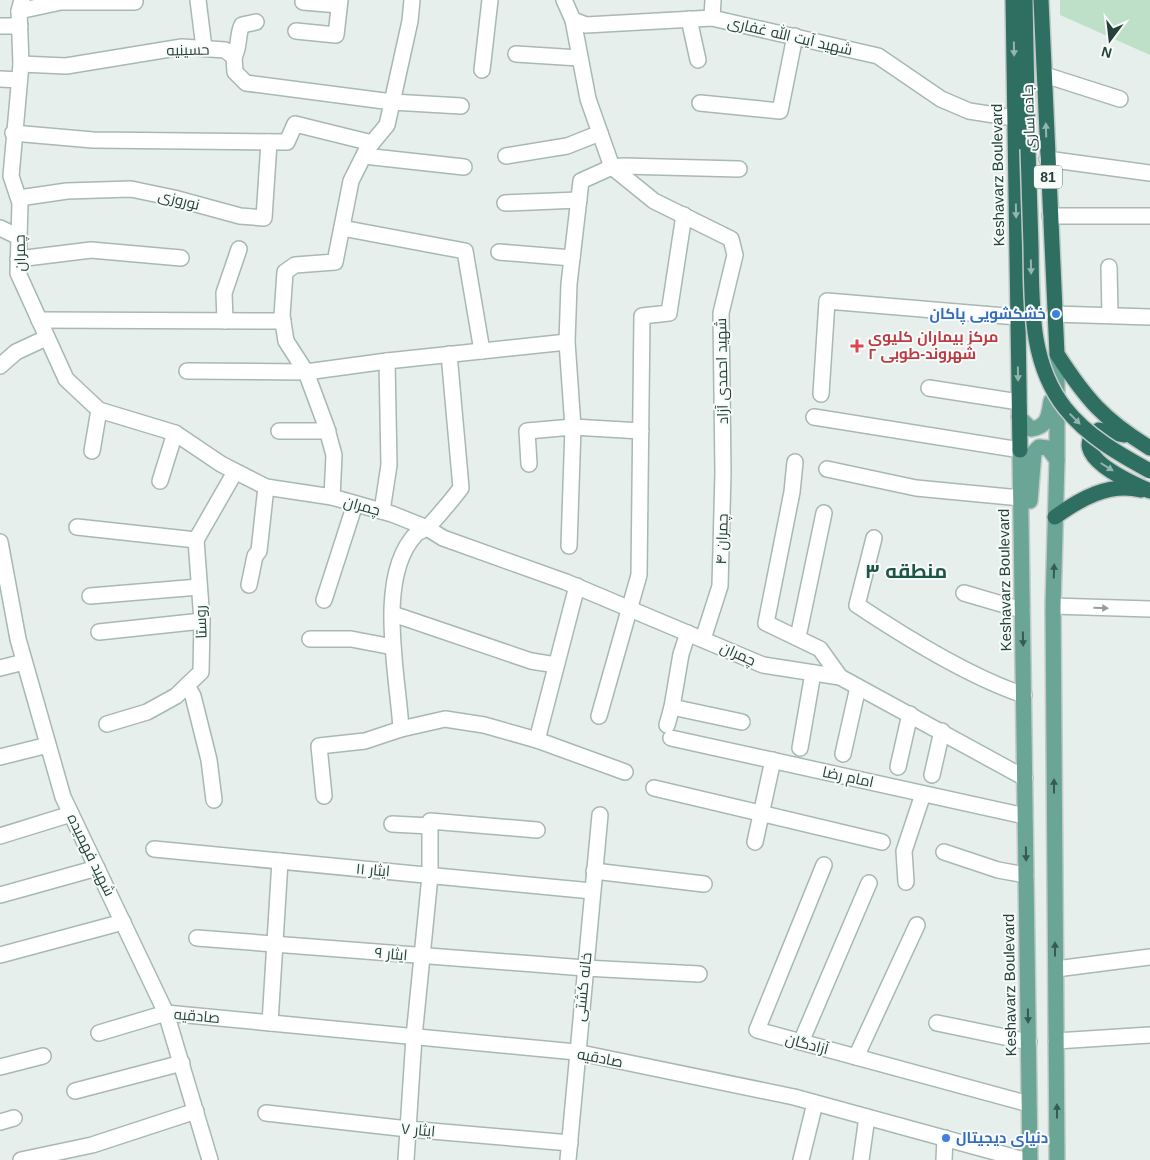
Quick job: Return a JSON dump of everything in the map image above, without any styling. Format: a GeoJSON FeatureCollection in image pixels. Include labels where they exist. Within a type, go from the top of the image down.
{"type":"FeatureCollection","features":[{"type":"Feature","properties":{"kind":"highway","name":"Keshavarz Boulevard"},"geometry":{"type":"LineString","coordinates":[[1013,0],[1020,450]]}},
{"type":"Feature","properties":{"kind":"highway","name":"81"},"geometry":{"type":"LineString","coordinates":[[1025,0],[1032,314],[1042,366],[1050,384],[1065,408],[1076,420],[1099,441],[1150,471]]}},
{"type":"Feature","properties":{"kind":"highway","name":"جاده ساری"},"geometry":{"type":"LineString","coordinates":[[1041,0],[1057,354]]}},
{"type":"Feature","properties":{"kind":"highway"},"geometry":{"type":"LineString","coordinates":[[1057,354],[1092,403],[1111,422],[1144,443]]}},
{"type":"Feature","properties":{"kind":"highway"},"geometry":{"type":"LineString","coordinates":[[1144,443],[1099,430],[1092,434],[1089,442],[1090,452],[1096,460],[1150,491]]}},
{"type":"Feature","properties":{"kind":"highway"},"geometry":{"type":"LineString","coordinates":[[1055,517],[1073,504],[1102,491],[1137,489],[1150,491]]}},
{"type":"Feature","properties":{"kind":"main road"},"geometry":{"type":"LineString","coordinates":[[1019,410],[1031,429],[1045,424],[1049,418],[1057,354]]}},
{"type":"Feature","properties":{"kind":"main road"},"geometry":{"type":"LineString","coordinates":[[1057,354],[1057,460],[1053,606],[1057,1160]]}},
{"type":"Feature","properties":{"kind":"main road"},"geometry":{"type":"LineString","coordinates":[[1022,568],[1029,535],[1034,452],[1039,447],[1048,448],[1057,460]]}},
{"type":"Feature","properties":{"kind":"main road","name":"Keshavarz Boulevard"},"geometry":{"type":"LineString","coordinates":[[1020,450],[1030,1160]]}},
{"type":"Feature","properties":{"kind":"street"},"geometry":{"type":"LineString","coordinates":[[198,0],[204,48]]}},
{"type":"Feature","properties":{"kind":"street"},"geometry":{"type":"LineString","coordinates":[[332,498],[334,455],[328,431],[306,372],[286,341],[283,321],[285,272],[295,265],[335,262],[351,181],[368,150],[387,125],[410,21],[412,0]]}},
{"type":"Feature","properties":{"kind":"street"},"geometry":{"type":"LineString","coordinates":[[482,70],[490,0]]}},
{"type":"Feature","properties":{"kind":"street"},"geometry":{"type":"LineString","coordinates":[[564,0],[573,20],[588,99],[612,167]]}},
{"type":"Feature","properties":{"kind":"street"},"geometry":{"type":"LineString","coordinates":[[712,18],[713,0]]}},
{"type":"Feature","properties":{"kind":"street"},"geometry":{"type":"LineString","coordinates":[[0,26],[21,12],[61,2],[135,2]]}},
{"type":"Feature","properties":{"kind":"street"},"geometry":{"type":"LineString","coordinates":[[296,31],[336,35],[340,3],[303,2]]}},
{"type":"Feature","properties":{"kind":"street","name":"چمران"},"geometry":{"type":"LineString","coordinates":[[21,12],[21,64],[9,123],[11,176],[19,198],[18,273],[66,379],[99,410],[174,433],[235,472],[266,487],[332,498],[382,512],[427,528],[443,538],[577,586],[763,665],[840,677],[1025,778]]}},
{"type":"Feature","properties":{"kind":"street","name":"شهید آیت الله غفاری"},"geometry":{"type":"LineString","coordinates":[[573,20],[586,25],[712,18],[795,36],[878,56],[941,99],[969,111],[1014,118]]}},
{"type":"Feature","properties":{"kind":"street"},"geometry":{"type":"LineString","coordinates":[[689,19],[698,60]]}},
{"type":"Feature","properties":{"kind":"street"},"geometry":{"type":"LineString","coordinates":[[256,22],[242,25],[239,32],[239,47],[234,56],[234,72],[246,83],[392,102],[461,106]]}},
{"type":"Feature","properties":{"kind":"street"},"geometry":{"type":"LineString","coordinates":[[700,103],[780,111],[795,36]]}},
{"type":"Feature","properties":{"kind":"street","name":"حسینیه"},"geometry":{"type":"LineString","coordinates":[[21,64],[66,66],[182,47],[225,50],[234,56]]}},
{"type":"Feature","properties":{"kind":"street"},"geometry":{"type":"LineString","coordinates":[[516,54],[579,58]]}},
{"type":"Feature","properties":{"kind":"street"},"geometry":{"type":"LineString","coordinates":[[1045,75],[1120,99]]}},
{"type":"Feature","properties":{"kind":"street"},"geometry":{"type":"LineString","coordinates":[[0,79],[19,80]]}},
{"type":"Feature","properties":{"kind":"street"},"geometry":{"type":"LineString","coordinates":[[9,123],[93,140],[269,142],[287,142],[295,124],[368,150],[464,167]]}},
{"type":"Feature","properties":{"kind":"street"},"geometry":{"type":"LineString","coordinates":[[506,156],[567,146],[600,133]]}},
{"type":"Feature","properties":{"kind":"street","name":"نوروزی"},"geometry":{"type":"LineString","coordinates":[[19,198],[67,191],[131,189],[174,198],[240,216],[264,218],[269,142]]}},
{"type":"Feature","properties":{"kind":"street"},"geometry":{"type":"LineString","coordinates":[[1047,159],[1150,173]]}},
{"type":"Feature","properties":{"kind":"street"},"geometry":{"type":"LineString","coordinates":[[569,546],[574,427],[567,342],[572,258],[581,182],[612,167],[668,166],[739,169]]}},
{"type":"Feature","properties":{"kind":"street","name":"شهید احمدی آزاد"},"geometry":{"type":"LineString","coordinates":[[612,167],[654,201],[731,239],[735,255],[721,313],[723,436]]}},
{"type":"Feature","properties":{"kind":"street"},"geometry":{"type":"LineString","coordinates":[[505,203],[578,200]]}},
{"type":"Feature","properties":{"kind":"street"},"geometry":{"type":"LineString","coordinates":[[599,716],[631,609],[639,575],[642,316],[668,313],[684,216]]}},
{"type":"Feature","properties":{"kind":"street"},"geometry":{"type":"LineString","coordinates":[[1050,216],[1150,216]]}},
{"type":"Feature","properties":{"kind":"street"},"geometry":{"type":"LineString","coordinates":[[0,228],[19,238]]}},
{"type":"Feature","properties":{"kind":"street"},"geometry":{"type":"LineString","coordinates":[[342,228],[464,251],[482,351]]}},
{"type":"Feature","properties":{"kind":"street"},"geometry":{"type":"LineString","coordinates":[[225,321],[224,293],[239,249]]}},
{"type":"Feature","properties":{"kind":"street"},"geometry":{"type":"LineString","coordinates":[[18,258],[91,250],[181,258]]}},
{"type":"Feature","properties":{"kind":"street"},"geometry":{"type":"LineString","coordinates":[[499,252],[572,258]]}},
{"type":"Feature","properties":{"kind":"street"},"geometry":{"type":"LineString","coordinates":[[1109,267],[1110,315]]}},
{"type":"Feature","properties":{"kind":"street"},"geometry":{"type":"LineString","coordinates":[[821,394],[828,301],[1017,317]]}},
{"type":"Feature","properties":{"kind":"street"},"geometry":{"type":"LineString","coordinates":[[1054,314],[1150,317]]}},
{"type":"Feature","properties":{"kind":"street"},"geometry":{"type":"LineString","coordinates":[[39,320],[283,321]]}},
{"type":"Feature","properties":{"kind":"street"},"geometry":{"type":"LineString","coordinates":[[0,366],[16,352],[46,338]]}},
{"type":"Feature","properties":{"kind":"street"},"geometry":{"type":"LineString","coordinates":[[187,371],[306,372],[386,360],[567,342]]}},
{"type":"Feature","properties":{"kind":"street"},"geometry":{"type":"LineString","coordinates":[[401,728],[393,647],[392,600],[401,559],[416,534],[427,528],[461,488],[449,354]]}},
{"type":"Feature","properties":{"kind":"street"},"geometry":{"type":"LineString","coordinates":[[382,512],[389,465],[386,360]]}},
{"type":"Feature","properties":{"kind":"street"},"geometry":{"type":"LineString","coordinates":[[929,388],[1019,410]]}},
{"type":"Feature","properties":{"kind":"street"},"geometry":{"type":"LineString","coordinates":[[92,452],[99,410]]}},
{"type":"Feature","properties":{"kind":"street"},"geometry":{"type":"LineString","coordinates":[[814,417],[1002,449],[1020,450]]}},
{"type":"Feature","properties":{"kind":"street"},"geometry":{"type":"LineString","coordinates":[[529,464],[527,431],[574,427],[641,431]]}},
{"type":"Feature","properties":{"kind":"street"},"geometry":{"type":"LineString","coordinates":[[280,431],[328,431]]}},
{"type":"Feature","properties":{"kind":"street"},"geometry":{"type":"LineString","coordinates":[[160,481],[174,433]]}},
{"type":"Feature","properties":{"kind":"street","name":"چمران ۴"},"geometry":{"type":"LineString","coordinates":[[703,639],[720,586],[723,436]]}},
{"type":"Feature","properties":{"kind":"street"},"geometry":{"type":"LineString","coordinates":[[795,462],[792,492],[766,623],[798,636],[820,649],[840,677]]}},
{"type":"Feature","properties":{"kind":"street"},"geometry":{"type":"LineString","coordinates":[[827,469],[916,488],[1021,498]]}},
{"type":"Feature","properties":{"kind":"street"},"geometry":{"type":"LineString","coordinates":[[77,527],[196,540],[235,472]]}},
{"type":"Feature","properties":{"kind":"street"},"geometry":{"type":"LineString","coordinates":[[249,585],[254,556],[259,551],[266,487]]}},
{"type":"Feature","properties":{"kind":"street"},"geometry":{"type":"LineString","coordinates":[[324,600],[355,504]]}},
{"type":"Feature","properties":{"kind":"street"},"geometry":{"type":"LineString","coordinates":[[798,636],[824,513]]}},
{"type":"Feature","properties":{"kind":"street"},"geometry":{"type":"LineString","coordinates":[[874,538],[857,605],[951,661],[1000,687],[1024,694]]}},
{"type":"Feature","properties":{"kind":"street","name":"روستا"},"geometry":{"type":"LineString","coordinates":[[107,724],[147,712],[176,696],[202,672],[202,621],[196,540]]}},
{"type":"Feature","properties":{"kind":"street","name":"شهید فهمیده"},"geometry":{"type":"LineString","coordinates":[[0,542],[4,582],[24,662],[63,797],[166,1013],[196,1111],[208,1159]]}},
{"type":"Feature","properties":{"kind":"street"},"geometry":{"type":"LineString","coordinates":[[538,740],[577,586]]}},
{"type":"Feature","properties":{"kind":"street"},"geometry":{"type":"LineString","coordinates":[[90,596],[199,587]]}},
{"type":"Feature","properties":{"kind":"street"},"geometry":{"type":"LineString","coordinates":[[964,593],[1022,610]]}},
{"type":"Feature","properties":{"kind":"street"},"geometry":{"type":"LineString","coordinates":[[1053,606],[1150,609]]}},
{"type":"Feature","properties":{"kind":"street"},"geometry":{"type":"LineString","coordinates":[[392,614],[531,661],[556,665]]}},
{"type":"Feature","properties":{"kind":"street"},"geometry":{"type":"LineString","coordinates":[[100,632],[202,621]]}},
{"type":"Feature","properties":{"kind":"street"},"geometry":{"type":"LineString","coordinates":[[688,633],[680,654],[672,707],[742,722]]}},
{"type":"Feature","properties":{"kind":"street"},"geometry":{"type":"LineString","coordinates":[[310,639],[351,639],[393,647]]}},
{"type":"Feature","properties":{"kind":"street"},"geometry":{"type":"LineString","coordinates":[[0,668],[24,662]]}},
{"type":"Feature","properties":{"kind":"street"},"geometry":{"type":"LineString","coordinates":[[800,748],[813,673]]}},
{"type":"Feature","properties":{"kind":"street"},"geometry":{"type":"LineString","coordinates":[[187,686],[193,696],[209,760],[214,800]]}},
{"type":"Feature","properties":{"kind":"street"},"geometry":{"type":"LineString","coordinates":[[843,754],[858,687]]}},
{"type":"Feature","properties":{"kind":"street","name":"امام رضا"},"geometry":{"type":"LineString","coordinates":[[672,707],[669,732],[773,760],[1025,816]]}},
{"type":"Feature","properties":{"kind":"street"},"geometry":{"type":"LineString","coordinates":[[898,767],[910,714]]}},
{"type":"Feature","properties":{"kind":"street"},"geometry":{"type":"LineString","coordinates":[[324,796],[319,746],[365,742],[401,728],[445,719],[484,725],[538,740],[625,772]]}},
{"type":"Feature","properties":{"kind":"street"},"geometry":{"type":"LineString","coordinates":[[932,775],[942,732]]}},
{"type":"Feature","properties":{"kind":"street"},"geometry":{"type":"LineString","coordinates":[[0,757],[48,745]]}},
{"type":"Feature","properties":{"kind":"street"},"geometry":{"type":"LineString","coordinates":[[755,842],[773,760]]}},
{"type":"Feature","properties":{"kind":"street"},"geometry":{"type":"LineString","coordinates":[[654,788],[882,842]]}},
{"type":"Feature","properties":{"kind":"street"},"geometry":{"type":"LineString","coordinates":[[906,882],[904,851],[923,794]]}},
{"type":"Feature","properties":{"kind":"street"},"geometry":{"type":"LineString","coordinates":[[0,836],[71,814]]}},
{"type":"Feature","properties":{"kind":"street","name":"خانه کشتی"},"geometry":{"type":"LineString","coordinates":[[568,1160],[576,1052],[600,815]]}},
{"type":"Feature","properties":{"kind":"street"},"geometry":{"type":"LineString","coordinates":[[406,1160],[414,1037],[430,876],[430,822],[537,830]]}},
{"type":"Feature","properties":{"kind":"street"},"geometry":{"type":"LineString","coordinates":[[392,824],[430,826]]}},
{"type":"Feature","properties":{"kind":"street","name":"ایثار ۱۱"},"geometry":{"type":"LineString","coordinates":[[154,849],[592,891]]}},
{"type":"Feature","properties":{"kind":"street"},"geometry":{"type":"LineString","coordinates":[[944,852],[998,870],[1026,875]]}},
{"type":"Feature","properties":{"kind":"street"},"geometry":{"type":"LineString","coordinates":[[270,1023],[280,861]]}},
{"type":"Feature","properties":{"kind":"street","name":"آزادگان"},"geometry":{"type":"LineString","coordinates":[[824,866],[757,1030],[1029,1104]]}},
{"type":"Feature","properties":{"kind":"street"},"geometry":{"type":"LineString","coordinates":[[0,895],[97,868]]}},
{"type":"Feature","properties":{"kind":"street"},"geometry":{"type":"LineString","coordinates":[[594,871],[704,884]]}},
{"type":"Feature","properties":{"kind":"street"},"geometry":{"type":"LineString","coordinates":[[802,1042],[870,883]]}},
{"type":"Feature","properties":{"kind":"street"},"geometry":{"type":"LineString","coordinates":[[0,955],[123,922]]}},
{"type":"Feature","properties":{"kind":"street"},"geometry":{"type":"LineString","coordinates":[[856,1057],[917,925]]}},
{"type":"Feature","properties":{"kind":"street","name":"ایثار ۹"},"geometry":{"type":"LineString","coordinates":[[197,938],[585,968],[699,974]]}},
{"type":"Feature","properties":{"kind":"street"},"geometry":{"type":"LineString","coordinates":[[1056,969],[1150,957]]}},
{"type":"Feature","properties":{"kind":"street"},"geometry":{"type":"LineString","coordinates":[[99,1033],[166,1013]]}},
{"type":"Feature","properties":{"kind":"street","name":"صادقیه"},"geometry":{"type":"LineString","coordinates":[[166,1013],[576,1052],[815,1102],[1024,1160]]}},
{"type":"Feature","properties":{"kind":"street"},"geometry":{"type":"LineString","coordinates":[[937,1023],[1028,1042]]}},
{"type":"Feature","properties":{"kind":"street"},"geometry":{"type":"LineString","coordinates":[[1056,1041],[1150,1035]]}},
{"type":"Feature","properties":{"kind":"street"},"geometry":{"type":"LineString","coordinates":[[0,1067],[43,1056]]}},
{"type":"Feature","properties":{"kind":"street"},"geometry":{"type":"LineString","coordinates":[[75,1091],[182,1063]]}},
{"type":"Feature","properties":{"kind":"street"},"geometry":{"type":"LineString","coordinates":[[801,1160],[815,1102]]}},
{"type":"Feature","properties":{"kind":"street"},"geometry":{"type":"LineString","coordinates":[[21,1160],[92,1145],[196,1111]]}},
{"type":"Feature","properties":{"kind":"street","name":"ایثار ۷"},"geometry":{"type":"LineString","coordinates":[[266,1113],[408,1129],[570,1143]]}},
{"type":"Feature","properties":{"kind":"street"},"geometry":{"type":"LineString","coordinates":[[861,1160],[867,1117]]}},
{"type":"Feature","properties":{"kind":"street"},"geometry":{"type":"LineString","coordinates":[[944,1160],[945,1138]]}},
{"type":"Feature","properties":{"kind":"green space"},"geometry":{"type":"Polygon","coordinates":[[[1060,0],[1150,0],[1150,55],[1060,15],[1060,0]]]}},
{"type":"Feature","properties":{"kind":"place","name":"خشکشویی پاکان"},"geometry":{"type":"Point","coordinates":[1056,314]}},
{"type":"Feature","properties":{"kind":"place","name":"مرکز بیماران کلیوی شهروند-طوبی ۲"},"geometry":{"type":"Point","coordinates":[857,346]}},
{"type":"Feature","properties":{"kind":"place","name":"دنیای دیجیتال"},"geometry":{"type":"Point","coordinates":[946,1138]}},
{"type":"Feature","properties":{"kind":"district","name":"منطقه ۳"},"geometry":{"type":"Point","coordinates":[906,571]}}]}
